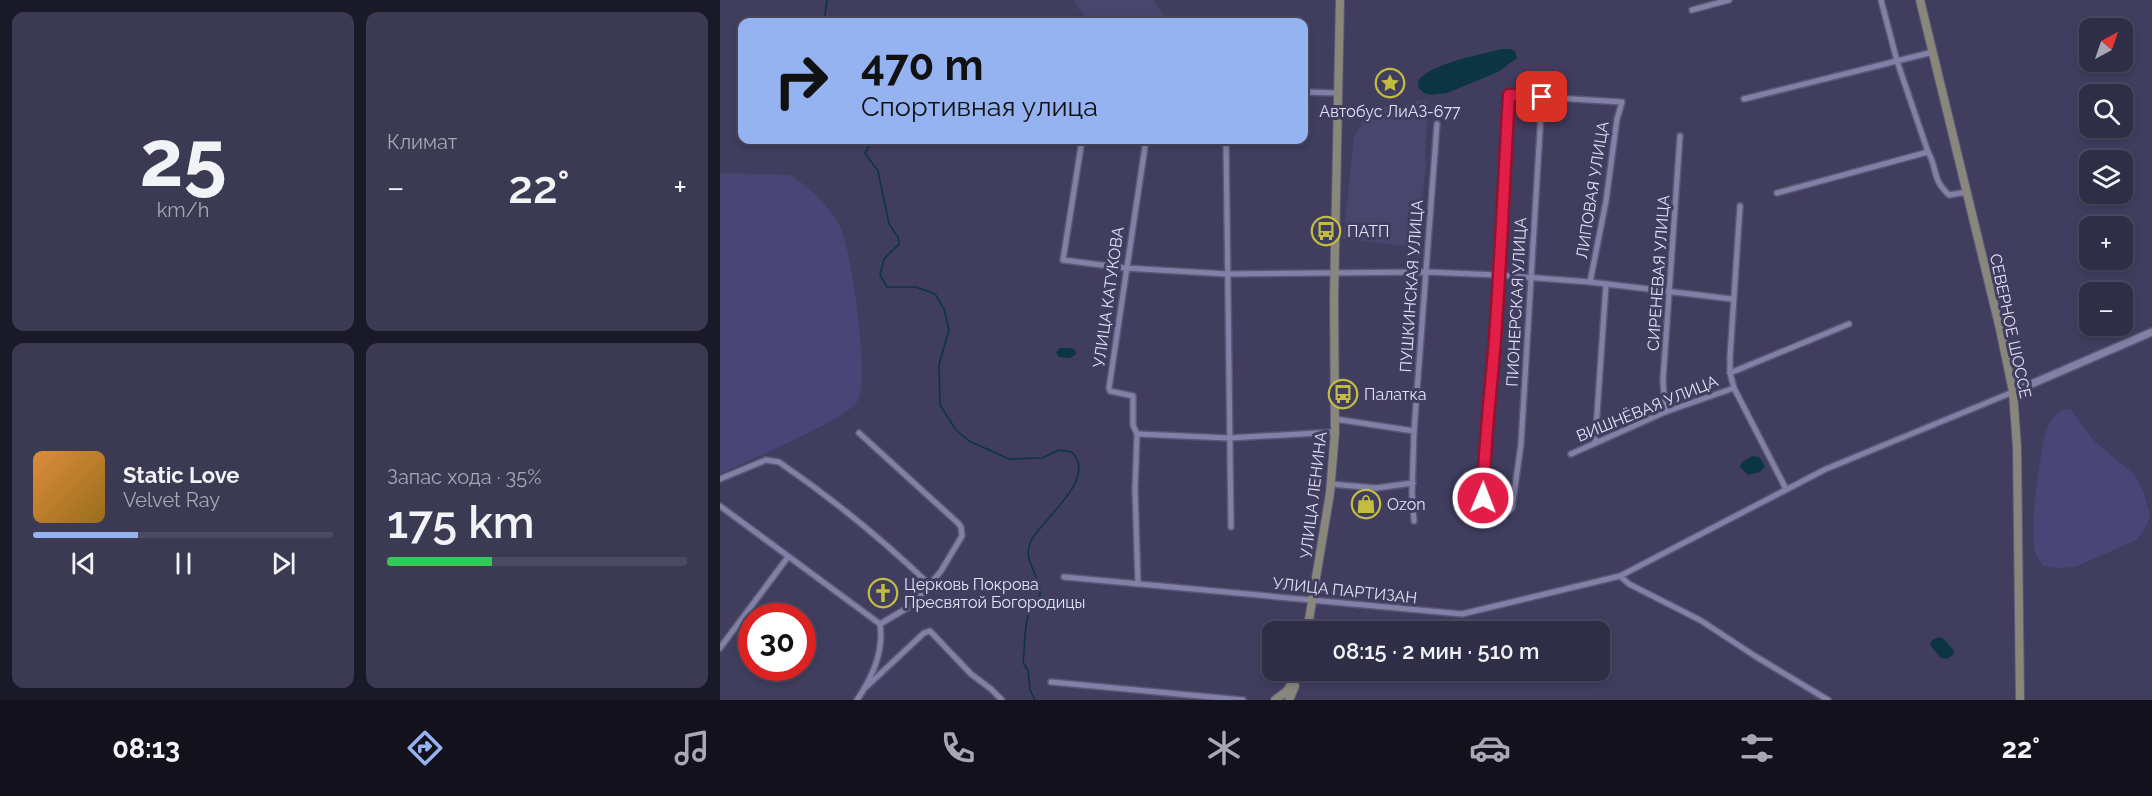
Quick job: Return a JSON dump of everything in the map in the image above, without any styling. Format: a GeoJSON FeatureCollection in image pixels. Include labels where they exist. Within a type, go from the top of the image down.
{"type":"FeatureCollection","features":[{"type":"Feature","properties":{"kind":"main road","name":"УЛИЦА ЛЕНИНА"},"geometry":{"type":"LineString","coordinates":[[1309,621],[1331,484],[1335,432],[1334,274],[1340,0]]}},
{"type":"Feature","properties":{"kind":"main road","name":"СЕВЕРНОЕ ШОССЕ"},"geometry":{"type":"LineString","coordinates":[[1920,0],[2013,392],[2017,447],[2020,700]]}},
{"type":"Feature","properties":{"kind":"main road"},"geometry":{"type":"LineString","coordinates":[[1275,700],[1287,691],[1293,681]]}},
{"type":"Feature","properties":{"kind":"main road"},"geometry":{"type":"LineString","coordinates":[[1289,700],[1296,681]]}},
{"type":"Feature","properties":{"kind":"street"},"geometry":{"type":"LineString","coordinates":[[1692,10],[1729,0]]}},
{"type":"Feature","properties":{"kind":"street"},"geometry":{"type":"LineString","coordinates":[[1881,0],[1897,61],[1932,158],[1938,183],[1949,195],[1967,192]]}},
{"type":"Feature","properties":{"kind":"street"},"geometry":{"type":"LineString","coordinates":[[1744,99],[1933,52]]}},
{"type":"Feature","properties":{"kind":"street"},"geometry":{"type":"LineString","coordinates":[[1308,92],[1337,93]]}},
{"type":"Feature","properties":{"kind":"street"},"geometry":{"type":"LineString","coordinates":[[1498,275],[1509,95],[1542,97]]}},
{"type":"Feature","properties":{"kind":"street","name":"ЛИПОВАЯ УЛИЦА"},"geometry":{"type":"LineString","coordinates":[[1542,97],[1622,102],[1617,119],[1606,201],[1590,282]]}},
{"type":"Feature","properties":{"kind":"street","name":"ПИОНЕРСКАЯ УЛИЦА"},"geometry":{"type":"LineString","coordinates":[[1498,275],[1490,413],[1483,465],[1483,498],[1488,508],[1494,512],[1509,511],[1512,508],[1521,444],[1542,97]]}},
{"type":"Feature","properties":{"kind":"street","name":"ПУШКИНСКАЯ УЛИЦА"},"geometry":{"type":"LineString","coordinates":[[1414,521],[1414,431],[1437,124]]}},
{"type":"Feature","properties":{"kind":"street","name":"СИРЕНЕВАЯ УЛИЦА"},"geometry":{"type":"LineString","coordinates":[[1665,412],[1663,380],[1671,293],[1680,136]]}},
{"type":"Feature","properties":{"kind":"street"},"geometry":{"type":"LineString","coordinates":[[1081,144],[1063,260],[1125,268],[1227,274],[1426,272],[1498,275],[1590,282],[1732,300]]}},
{"type":"Feature","properties":{"kind":"street","name":"УЛИЦА КАТУКОВА"},"geometry":{"type":"LineString","coordinates":[[1138,584],[1135,489],[1137,434],[1133,425],[1133,396],[1110,391],[1108,388],[1143,144]]}},
{"type":"Feature","properties":{"kind":"street"},"geometry":{"type":"LineString","coordinates":[[1226,144],[1231,526]]}},
{"type":"Feature","properties":{"kind":"street"},"geometry":{"type":"LineString","coordinates":[[1777,193],[1928,152]]}},
{"type":"Feature","properties":{"kind":"street"},"geometry":{"type":"LineString","coordinates":[[1740,206],[1732,300],[1730,373],[1734,388],[1786,489]]}},
{"type":"Feature","properties":{"kind":"street"},"geometry":{"type":"LineString","coordinates":[[1596,444],[1606,284]]}},
{"type":"Feature","properties":{"kind":"street","name":"ВИШНЁВАЯ УЛИЦА"},"geometry":{"type":"LineString","coordinates":[[1730,373],[1849,324]]}},
{"type":"Feature","properties":{"kind":"street"},"geometry":{"type":"LineString","coordinates":[[2013,392],[2152,332]]}},
{"type":"Feature","properties":{"kind":"street","name":"ВИШНЁВАЯ УЛИЦА"},"geometry":{"type":"LineString","coordinates":[[1571,454],[1665,412],[1734,388]]}},
{"type":"Feature","properties":{"kind":"street","name":"УЛИЦА ПАРТИЗАН"},"geometry":{"type":"LineString","coordinates":[[1064,577],[1312,599],[1438,614],[1462,614],[1620,576],[1786,489],[1862,454],[2013,392]]}},
{"type":"Feature","properties":{"kind":"street"},"geometry":{"type":"LineString","coordinates":[[1335,419],[1414,431]]}},
{"type":"Feature","properties":{"kind":"street"},"geometry":{"type":"LineString","coordinates":[[1137,434],[1229,438],[1335,432]]}},
{"type":"Feature","properties":{"kind":"street"},"geometry":{"type":"LineString","coordinates":[[859,433],[961,527],[962,536],[930,585],[908,609],[880,624]]}},
{"type":"Feature","properties":{"kind":"street"},"geometry":{"type":"LineString","coordinates":[[720,479],[766,460],[779,462],[852,515],[930,585]]}},
{"type":"Feature","properties":{"kind":"street"},"geometry":{"type":"LineString","coordinates":[[1331,484],[1376,488],[1413,483]]}},
{"type":"Feature","properties":{"kind":"street"},"geometry":{"type":"LineString","coordinates":[[720,506],[880,624],[882,632],[876,661],[866,687]]}},
{"type":"Feature","properties":{"kind":"street"},"geometry":{"type":"LineString","coordinates":[[720,648],[788,557]]}},
{"type":"Feature","properties":{"kind":"street"},"geometry":{"type":"LineString","coordinates":[[1620,576],[1629,584],[1700,620],[1828,700]]}},
{"type":"Feature","properties":{"kind":"street"},"geometry":{"type":"LineString","coordinates":[[857,700],[866,687],[924,633],[930,631],[970,674],[992,689],[1002,700]]}},
{"type":"Feature","properties":{"kind":"street"},"geometry":{"type":"LineString","coordinates":[[1051,682],[1243,700]]}},
{"type":"Feature","properties":{"kind":"shaded area"},"geometry":{"type":"Polygon","coordinates":[[[1074,0],[1153,0],[1164,16],[1172,18],[1085,18],[1074,0]]]}},
{"type":"Feature","properties":{"kind":"shaded area"},"geometry":{"type":"Polygon","coordinates":[[[1419,100],[1428,101],[1425,159],[1427,159],[1416,247],[1343,239],[1354,137],[1369,111],[1381,107],[1402,106],[1419,100]]]}},
{"type":"Feature","properties":{"kind":"shaded area"},"geometry":{"type":"Polygon","coordinates":[[[720,174],[789,175],[810,190],[836,220],[844,240],[854,287],[862,369],[861,389],[857,402],[849,410],[815,430],[720,474],[720,174]]]}},
{"type":"Feature","properties":{"kind":"shaded area"},"geometry":{"type":"Polygon","coordinates":[[[2065,409],[2070,409],[2095,442],[2135,475],[2144,493],[2150,516],[2145,529],[2136,540],[2075,567],[2056,568],[2043,566],[2037,556],[2034,549],[2033,524],[2039,467],[2046,434],[2052,420],[2065,409]]]}},
{"type":"Feature","properties":{"kind":"water"},"geometry":{"type":"Polygon","coordinates":[[[1502,49],[1515,51],[1517,58],[1498,72],[1447,93],[1430,95],[1418,87],[1422,76],[1432,70],[1462,59],[1502,49]]]}},
{"type":"Feature","properties":{"kind":"water"},"geometry":{"type":"Polygon","coordinates":[[[1060,348],[1071,348],[1076,354],[1070,358],[1059,357],[1056,353],[1060,348]]]}},
{"type":"Feature","properties":{"kind":"water"},"geometry":{"type":"Polygon","coordinates":[[[1752,456],[1759,457],[1765,466],[1760,472],[1748,475],[1740,467],[1742,462],[1752,456]]]}},
{"type":"Feature","properties":{"kind":"water"},"geometry":{"type":"Polygon","coordinates":[[[1939,637],[1944,639],[1954,651],[1953,655],[1947,659],[1941,658],[1930,645],[1932,640],[1939,637]]]}},
{"type":"Feature","properties":{"kind":"waterway"},"geometry":{"type":"LineString","coordinates":[[826,18],[827,0]]}},
{"type":"Feature","properties":{"kind":"waterway"},"geometry":{"type":"LineString","coordinates":[[871,144],[865,153],[878,171],[889,224],[898,237],[899,244],[884,259],[880,275],[887,287],[916,287],[935,294],[944,309],[949,330],[939,364],[940,405],[956,430],[969,441],[1009,459],[1042,458],[1059,450],[1072,452],[1078,463],[1078,474],[1074,486],[1037,532],[1029,547],[1029,559],[1040,593],[1027,618],[1023,663],[1028,670],[1030,690],[1035,700]]}},
{"type":"Feature","properties":{"kind":"place","name":"Автобус ЛиАЗ-677"},"geometry":{"type":"Point","coordinates":[1390,83]}},
{"type":"Feature","properties":{"kind":"place","name":"ПАТП"},"geometry":{"type":"Point","coordinates":[1326,231]}},
{"type":"Feature","properties":{"kind":"place","name":"Палатка"},"geometry":{"type":"Point","coordinates":[1343,394]}},
{"type":"Feature","properties":{"kind":"place","name":"Ozon"},"geometry":{"type":"Point","coordinates":[1366,504]}},
{"type":"Feature","properties":{"kind":"place","name":"Церковь Покрова Пресвятой Богородицы"},"geometry":{"type":"Point","coordinates":[883,593]}},
{"type":"Feature","properties":{"kind":"route"},"geometry":{"type":"LineString","coordinates":[[1483,498],[1483,465],[1490,413],[1509,95],[1542,97]]}}]}
